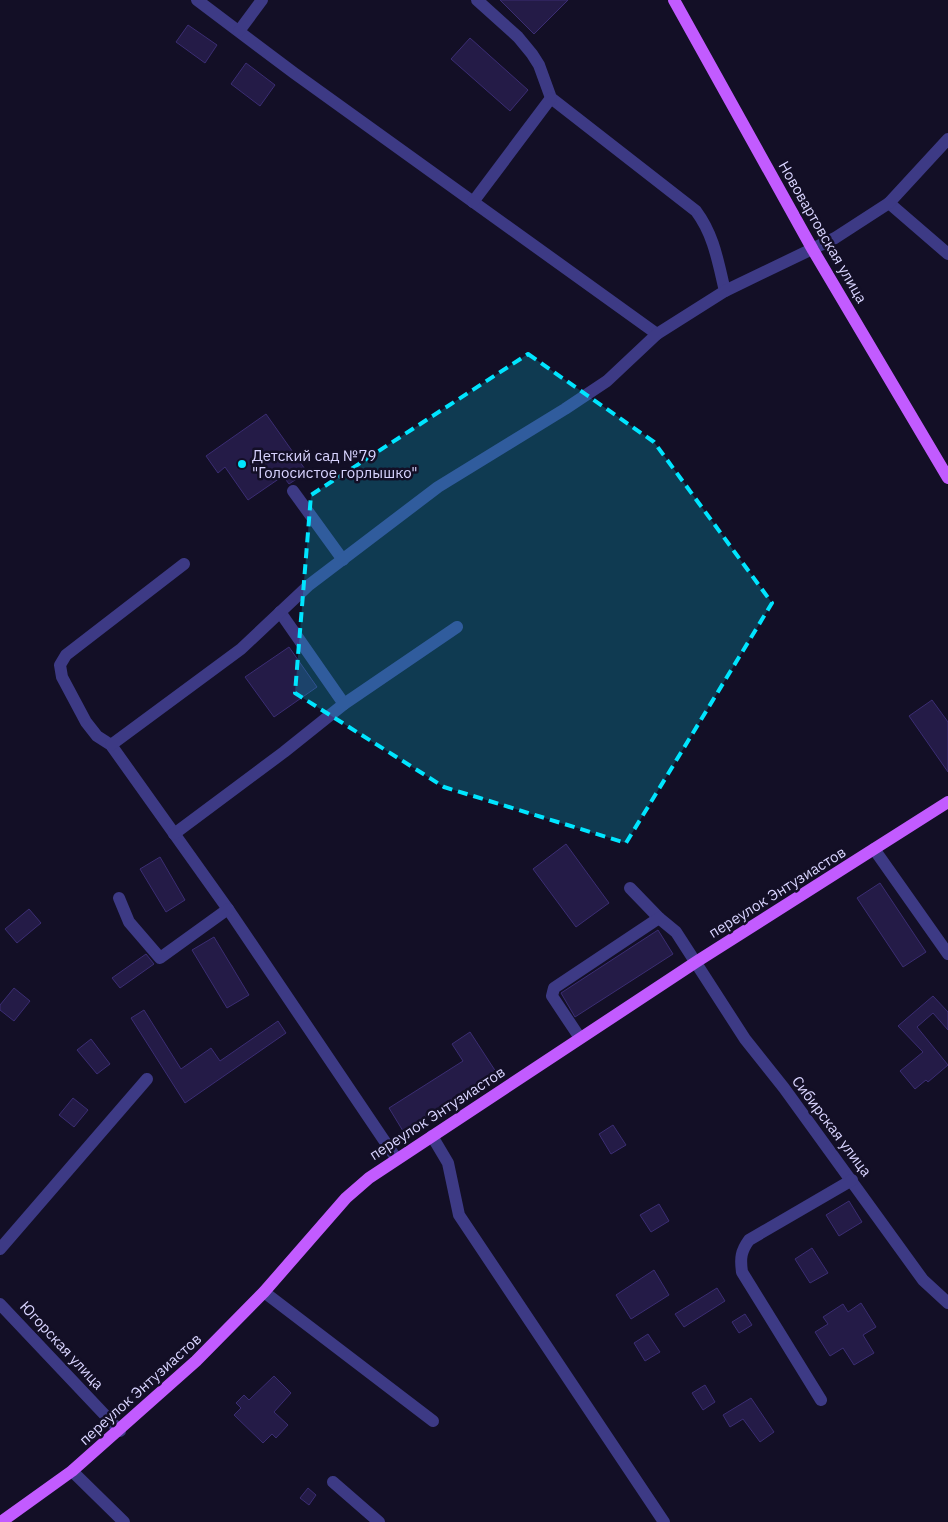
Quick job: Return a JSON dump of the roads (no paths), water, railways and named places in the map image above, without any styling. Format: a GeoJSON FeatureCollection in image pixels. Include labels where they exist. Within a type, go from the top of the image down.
{"type":"FeatureCollection","features":[{"type":"Feature","properties":{"kind":"main road","name":"Нововартовская улица"},"geometry":{"type":"LineString","coordinates":[[674,0],[813,250],[948,478]]}},
{"type":"Feature","properties":{"kind":"main road","name":"переулок Энтузиастов"},"geometry":{"type":"LineString","coordinates":[[1,1522],[72,1471],[120,1431],[196,1361],[264,1292],[346,1198],[396,1158],[696,962],[948,802]]}},
{"type":"Feature","properties":{"kind":"street"},"geometry":{"type":"LineString","coordinates":[[197,0],[657,334]]}},
{"type":"Feature","properties":{"kind":"street"},"geometry":{"type":"LineString","coordinates":[[238,31],[262,0]]}},
{"type":"Feature","properties":{"kind":"street"},"geometry":{"type":"LineString","coordinates":[[477,0],[518,38],[532,54],[539,65],[551,98],[696,210],[706,224],[714,243],[725,291]]}},
{"type":"Feature","properties":{"kind":"street"},"geometry":{"type":"LineString","coordinates":[[473,202],[551,98]]}},
{"type":"Feature","properties":{"kind":"street"},"geometry":{"type":"LineString","coordinates":[[110,745],[241,649],[309,585],[438,487],[607,381],[657,334],[725,291],[813,250],[859,224],[889,203],[948,139]]}},
{"type":"Feature","properties":{"kind":"street"},"geometry":{"type":"LineString","coordinates":[[889,203],[948,254]]}},
{"type":"Feature","properties":{"kind":"street"},"geometry":{"type":"LineString","coordinates":[[292,491],[343,560]]}},
{"type":"Feature","properties":{"kind":"street"},"geometry":{"type":"LineString","coordinates":[[184,564],[66,654],[60,665],[62,677],[86,722],[97,736],[110,745],[228,909],[396,1158]]}},
{"type":"Feature","properties":{"kind":"street"},"geometry":{"type":"LineString","coordinates":[[280,612],[344,704]]}},
{"type":"Feature","properties":{"kind":"street"},"geometry":{"type":"LineString","coordinates":[[174,834],[284,752],[344,704],[457,627]]}},
{"type":"Feature","properties":{"kind":"street"},"geometry":{"type":"LineString","coordinates":[[874,849],[948,954]]}},
{"type":"Feature","properties":{"kind":"street","name":"Сибирская улица"},"geometry":{"type":"LineString","coordinates":[[630,888],[659,918],[676,932],[745,1039],[852,1180],[923,1280],[948,1303]]}},
{"type":"Feature","properties":{"kind":"street"},"geometry":{"type":"LineString","coordinates":[[119,898],[129,922],[160,958],[228,909]]}},
{"type":"Feature","properties":{"kind":"street"},"geometry":{"type":"LineString","coordinates":[[580,1038],[552,996],[554,988],[659,918]]}},
{"type":"Feature","properties":{"kind":"street"},"geometry":{"type":"LineString","coordinates":[[0,1250],[147,1079]]}},
{"type":"Feature","properties":{"kind":"street"},"geometry":{"type":"LineString","coordinates":[[432,1136],[448,1163],[459,1215],[664,1522]]}},
{"type":"Feature","properties":{"kind":"street"},"geometry":{"type":"LineString","coordinates":[[821,1400],[742,1272],[741,1256],[742,1250],[750,1240],[852,1180]]}},
{"type":"Feature","properties":{"kind":"street"},"geometry":{"type":"LineString","coordinates":[[264,1292],[433,1421]]}},
{"type":"Feature","properties":{"kind":"street","name":"Югорская улица"},"geometry":{"type":"LineString","coordinates":[[0,1304],[120,1431]]}},
{"type":"Feature","properties":{"kind":"street"},"geometry":{"type":"LineString","coordinates":[[72,1471],[124,1522]]}},
{"type":"Feature","properties":{"kind":"street"},"geometry":{"type":"LineString","coordinates":[[333,1482],[379,1522]]}},
{"type":"Feature","properties":{"kind":"place","name":"Детский сад №79 \"Голосистое горлышко\""},"geometry":{"type":"Point","coordinates":[242,464]}}]}
